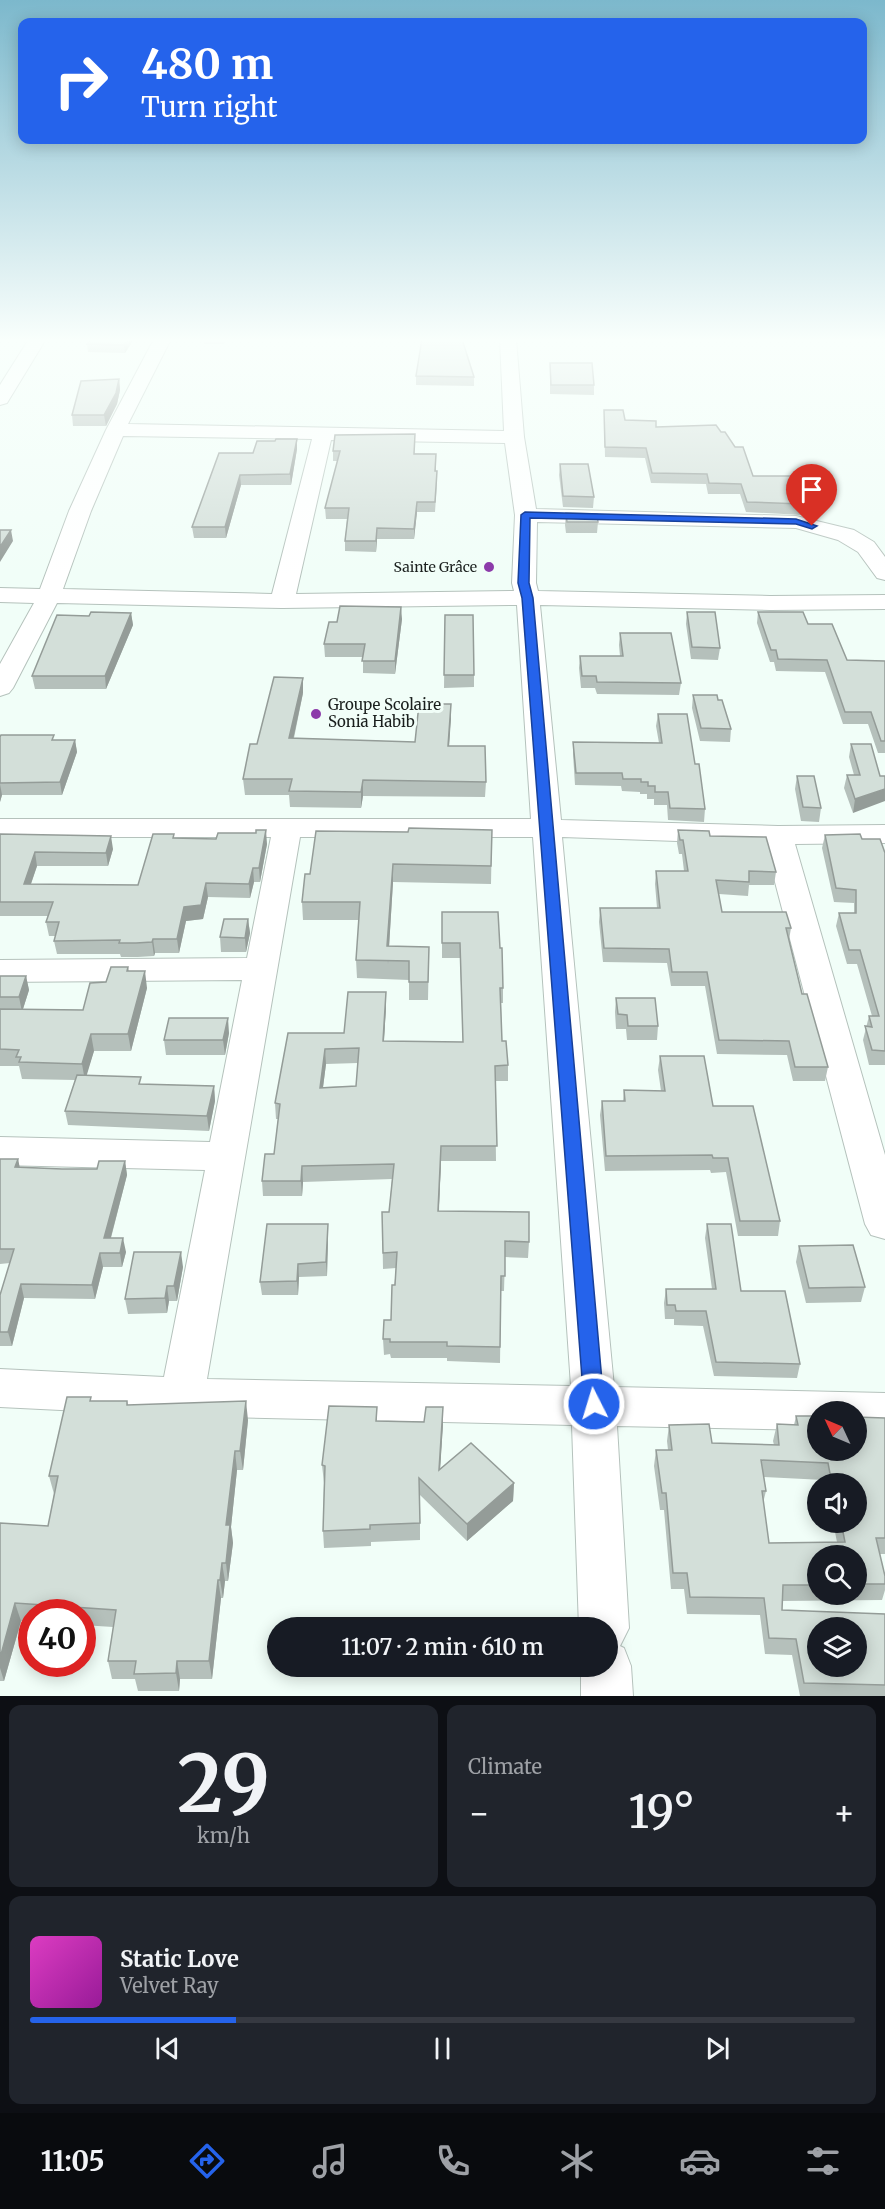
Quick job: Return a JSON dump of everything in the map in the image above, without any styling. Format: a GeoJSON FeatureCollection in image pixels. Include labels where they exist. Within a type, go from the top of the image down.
{"type":"FeatureCollection","features":[{"type":"Feature","properties":{"kind":"street"},"geometry":{"type":"LineString","coordinates":[[0,688],[49,596],[80,511],[122,418]]}},
{"type":"Feature","properties":{"kind":"street"},"geometry":{"type":"LineString","coordinates":[[513,418],[525,515],[524,583],[528,598],[594,1404],[604,1617]]}},
{"type":"Feature","properties":{"kind":"street"},"geometry":{"type":"LineString","coordinates":[[116,430],[514,437]]}},
{"type":"Feature","properties":{"kind":"street"},"geometry":{"type":"LineString","coordinates":[[282,601],[323,433]]}},
{"type":"Feature","properties":{"kind":"street"},"geometry":{"type":"LineString","coordinates":[[525,515],[796,522],[846,535],[866,547],[885,573]]}},
{"type":"Feature","properties":{"kind":"street"},"geometry":{"type":"LineString","coordinates":[[0,595],[282,601],[528,598],[770,603],[885,602]]}},
{"type":"Feature","properties":{"kind":"street"},"geometry":{"type":"LineString","coordinates":[[0,828],[546,828],[778,835],[885,834]]}},
{"type":"Feature","properties":{"kind":"street"},"geometry":{"type":"LineString","coordinates":[[182,1397],[287,829]]}},
{"type":"Feature","properties":{"kind":"street"},"geometry":{"type":"LineString","coordinates":[[778,835],[885,1224]]}},
{"type":"Feature","properties":{"kind":"street"},"geometry":{"type":"LineString","coordinates":[[0,971],[261,969]]}},
{"type":"Feature","properties":{"kind":"street"},"geometry":{"type":"LineString","coordinates":[[0,1151],[226,1157]]}},
{"type":"Feature","properties":{"kind":"street"},"geometry":{"type":"LineString","coordinates":[[0,1389],[182,1397],[885,1412]]}},
{"type":"Feature","properties":{"kind":"street"},"geometry":{"type":"LineString","coordinates":[[606,1677],[607,1696]]}},
{"type":"Feature","properties":{"kind":"building"},"geometry":{"type":"Polygon","coordinates":[[[604,418],[656,421],[656,427],[716,425],[721,432],[725,432],[735,447],[743,447],[753,476],[791,476],[802,504],[747,502],[741,484],[709,483],[707,474],[652,473],[646,448],[605,447],[604,418]]]}},
{"type":"Feature","properties":{"kind":"building"},"geometry":{"type":"Polygon","coordinates":[[[415,434],[414,454],[436,454],[435,502],[417,502],[414,529],[377,528],[376,541],[345,541],[349,508],[325,508],[340,451],[333,451],[335,435],[415,434]]]}},
{"type":"Feature","properties":{"kind":"building"},"geometry":{"type":"Polygon","coordinates":[[[276,439],[297,439],[290,474],[240,475],[225,527],[192,527],[219,453],[253,453],[257,441],[275,441],[276,439]]]}},
{"type":"Feature","properties":{"kind":"building"},"geometry":{"type":"Polygon","coordinates":[[[560,464],[588,464],[594,497],[563,496],[560,464]]]}},
{"type":"Feature","properties":{"kind":"building"},"geometry":{"type":"Polygon","coordinates":[[[566,513],[597,514],[598,522],[567,522],[566,513]]]}},
{"type":"Feature","properties":{"kind":"building"},"geometry":{"type":"Polygon","coordinates":[[[0,530],[11,530],[0,547],[0,530]]]}},
{"type":"Feature","properties":{"kind":"building"},"geometry":{"type":"Polygon","coordinates":[[[340,606],[401,607],[395,661],[362,661],[365,644],[324,644],[329,622],[337,622],[340,606]]]}},
{"type":"Feature","properties":{"kind":"building"},"geometry":{"type":"Polygon","coordinates":[[[91,612],[131,613],[105,676],[32,676],[57,615],[89,616],[91,612]]]}},
{"type":"Feature","properties":{"kind":"building"},"geometry":{"type":"Polygon","coordinates":[[[687,612],[715,612],[720,648],[692,647],[687,612]]]}},
{"type":"Feature","properties":{"kind":"building"},"geometry":{"type":"Polygon","coordinates":[[[758,612],[803,612],[808,624],[832,624],[847,660],[885,661],[885,741],[881,741],[871,712],[845,712],[827,660],[778,659],[776,650],[771,650],[758,612]]]}},
{"type":"Feature","properties":{"kind":"building"},"geometry":{"type":"Polygon","coordinates":[[[445,615],[473,615],[474,675],[444,675],[445,615]]]}},
{"type":"Feature","properties":{"kind":"building"},"geometry":{"type":"Polygon","coordinates":[[[620,633],[671,633],[681,683],[597,682],[596,676],[582,676],[580,656],[623,656],[620,633]]]}},
{"type":"Feature","properties":{"kind":"building"},"geometry":{"type":"Polygon","coordinates":[[[274,677],[303,678],[289,738],[415,742],[419,704],[451,704],[448,746],[485,746],[486,782],[363,780],[361,792],[289,791],[292,779],[243,779],[250,744],[257,744],[274,677]]]}},
{"type":"Feature","properties":{"kind":"building"},"geometry":{"type":"Polygon","coordinates":[[[693,695],[717,695],[718,700],[722,700],[731,729],[701,728],[693,695]]]}},
{"type":"Feature","properties":{"kind":"building"},"geometry":{"type":"Polygon","coordinates":[[[658,714],[687,714],[695,764],[699,764],[705,809],[670,808],[668,792],[655,792],[655,786],[648,786],[648,782],[641,782],[641,779],[623,779],[622,773],[576,773],[573,742],[662,743],[658,714]]]}},
{"type":"Feature","properties":{"kind":"building"},"geometry":{"type":"Polygon","coordinates":[[[1,735],[54,735],[52,740],[75,740],[60,782],[0,783],[1,735]]]}},
{"type":"Feature","properties":{"kind":"building"},"geometry":{"type":"Polygon","coordinates":[[[851,744],[871,744],[880,776],[885,776],[885,789],[855,799],[847,775],[860,775],[851,744]]]}},
{"type":"Feature","properties":{"kind":"building"},"geometry":{"type":"Polygon","coordinates":[[[797,776],[814,776],[821,808],[803,807],[797,776]]]}},
{"type":"Feature","properties":{"kind":"building"},"geometry":{"type":"Polygon","coordinates":[[[409,828],[492,830],[491,866],[393,864],[387,946],[429,947],[428,982],[409,982],[409,961],[356,960],[360,902],[302,902],[305,874],[310,874],[316,831],[408,832],[409,828]]]}},
{"type":"Feature","properties":{"kind":"building"},"geometry":{"type":"Polygon","coordinates":[[[256,830],[266,830],[259,868],[253,868],[249,884],[206,883],[201,905],[184,907],[177,939],[153,939],[152,942],[136,943],[119,943],[120,940],[54,941],[59,922],[46,922],[53,902],[0,902],[0,834],[111,836],[106,853],[35,852],[24,884],[138,885],[153,834],[174,834],[173,838],[216,839],[218,833],[256,833],[256,830]]]}},
{"type":"Feature","properties":{"kind":"building"},"geometry":{"type":"Polygon","coordinates":[[[678,830],[709,831],[710,836],[766,837],[776,872],[749,871],[749,882],[716,880],[722,912],[786,912],[791,928],[786,928],[802,994],[807,994],[828,1067],[795,1067],[789,1041],[719,1040],[707,972],[672,972],[669,949],[604,948],[600,908],[660,908],[656,871],[688,871],[683,840],[680,840],[678,830]]]}},
{"type":"Feature","properties":{"kind":"building"},"geometry":{"type":"Polygon","coordinates":[[[860,834],[862,839],[880,839],[885,853],[885,1051],[872,1050],[865,1026],[872,1027],[869,1016],[879,1016],[860,950],[849,950],[839,913],[856,913],[856,890],[836,888],[825,835],[860,834]]]}},
{"type":"Feature","properties":{"kind":"building"},"geometry":{"type":"Polygon","coordinates":[[[442,912],[498,912],[500,948],[502,948],[503,988],[500,988],[502,1041],[506,1041],[508,1065],[495,1066],[497,1146],[441,1146],[438,1211],[529,1212],[529,1242],[505,1241],[505,1276],[501,1276],[500,1347],[447,1346],[447,1342],[390,1342],[390,1339],[383,1339],[384,1320],[391,1320],[392,1285],[395,1285],[397,1252],[383,1253],[382,1212],[389,1212],[394,1164],[302,1166],[301,1181],[262,1181],[265,1154],[274,1154],[280,1104],[275,1103],[288,1033],[344,1033],[348,992],[386,992],[383,1041],[463,1042],[460,943],[442,943],[442,912]],[[359,1048],[325,1049],[320,1088],[356,1086],[359,1048]]]}},
{"type":"Feature","properties":{"kind":"building"},"geometry":{"type":"Polygon","coordinates":[[[224,919],[248,919],[245,938],[220,937],[224,919]]]}},
{"type":"Feature","properties":{"kind":"building"},"geometry":{"type":"Polygon","coordinates":[[[111,967],[128,967],[127,971],[145,971],[128,1034],[91,1034],[82,1064],[19,1062],[21,1057],[16,1057],[19,1050],[0,1049],[0,1009],[83,1010],[90,983],[106,982],[111,967]]]}},
{"type":"Feature","properties":{"kind":"building"},"geometry":{"type":"Polygon","coordinates":[[[0,976],[26,976],[19,997],[0,997],[0,976]]]}},
{"type":"Feature","properties":{"kind":"building"},"geometry":{"type":"Polygon","coordinates":[[[616,998],[655,998],[658,1026],[628,1026],[627,1015],[618,1014],[616,998]]]}},
{"type":"Feature","properties":{"kind":"building"},"geometry":{"type":"Polygon","coordinates":[[[169,1018],[228,1018],[223,1040],[164,1040],[169,1018]]]}},
{"type":"Feature","properties":{"kind":"building"},"geometry":{"type":"Polygon","coordinates":[[[660,1056],[704,1056],[713,1106],[753,1106],[780,1221],[740,1221],[728,1158],[713,1158],[712,1155],[606,1156],[602,1101],[625,1101],[624,1090],[665,1091],[660,1056]]]}},
{"type":"Feature","properties":{"kind":"building"},"geometry":{"type":"Polygon","coordinates":[[[77,1075],[141,1077],[139,1084],[214,1086],[207,1116],[65,1111],[77,1075]]]}},
{"type":"Feature","properties":{"kind":"building"},"geometry":{"type":"Polygon","coordinates":[[[0,1159],[18,1159],[15,1167],[62,1169],[97,1169],[99,1161],[125,1161],[104,1238],[123,1238],[120,1253],[100,1253],[92,1285],[21,1284],[8,1332],[0,1332],[0,1295],[14,1249],[0,1249],[0,1159]]]}},
{"type":"Feature","properties":{"kind":"building"},"geometry":{"type":"Polygon","coordinates":[[[267,1224],[328,1224],[326,1262],[298,1264],[297,1281],[260,1282],[267,1224]]]}},
{"type":"Feature","properties":{"kind":"building"},"geometry":{"type":"Polygon","coordinates":[[[707,1224],[731,1224],[741,1291],[785,1291],[800,1364],[716,1362],[706,1311],[676,1311],[675,1305],[667,1305],[666,1289],[716,1289],[707,1224]]]}},
{"type":"Feature","properties":{"kind":"building"},"geometry":{"type":"Polygon","coordinates":[[[853,1245],[865,1287],[809,1288],[799,1246],[853,1245]]]}},
{"type":"Feature","properties":{"kind":"building"},"geometry":{"type":"Polygon","coordinates":[[[134,1252],[181,1252],[174,1286],[167,1286],[165,1298],[125,1299],[134,1252]]]}},
{"type":"Feature","properties":{"kind":"building"},"geometry":{"type":"Polygon","coordinates":[[[67,1397],[91,1397],[90,1401],[127,1401],[127,1405],[246,1401],[240,1451],[235,1451],[226,1525],[230,1525],[226,1563],[222,1563],[220,1580],[218,1580],[209,1661],[177,1661],[176,1673],[134,1674],[136,1661],[108,1661],[116,1610],[96,1609],[96,1599],[18,1599],[0,1658],[0,1523],[48,1526],[58,1476],[49,1476],[67,1397]]]}},
{"type":"Feature","properties":{"kind":"building"},"geometry":{"type":"Polygon","coordinates":[[[329,1406],[377,1407],[376,1421],[424,1422],[426,1407],[443,1407],[439,1470],[471,1443],[514,1483],[467,1524],[419,1478],[420,1523],[370,1525],[370,1529],[323,1531],[325,1466],[322,1465],[329,1406]]]}},
{"type":"Feature","properties":{"kind":"building"},"geometry":{"type":"Polygon","coordinates":[[[796,1416],[807,1416],[807,1461],[867,1461],[867,1417],[885,1418],[885,1538],[876,1538],[885,1584],[867,1584],[867,1545],[807,1545],[807,1585],[783,1585],[782,1610],[885,1614],[885,1685],[804,1683],[796,1639],[769,1638],[764,1598],[690,1597],[687,1573],[673,1573],[666,1493],[662,1493],[656,1450],[672,1450],[669,1425],[709,1424],[712,1443],[779,1445],[777,1424],[798,1425],[796,1416]]]}},
{"type":"Feature","properties":{"kind":"place","name":"Sainte Grâce"},"geometry":{"type":"Point","coordinates":[489,567]}},
{"type":"Feature","properties":{"kind":"place","name":"Groupe Scolaire Sonia Habib"},"geometry":{"type":"Point","coordinates":[316,714]}},
{"type":"Feature","properties":{"kind":"route"},"geometry":{"type":"LineString","coordinates":[[594,1404],[528,598],[524,583],[525,515],[796,522],[812,526]]}}]}
